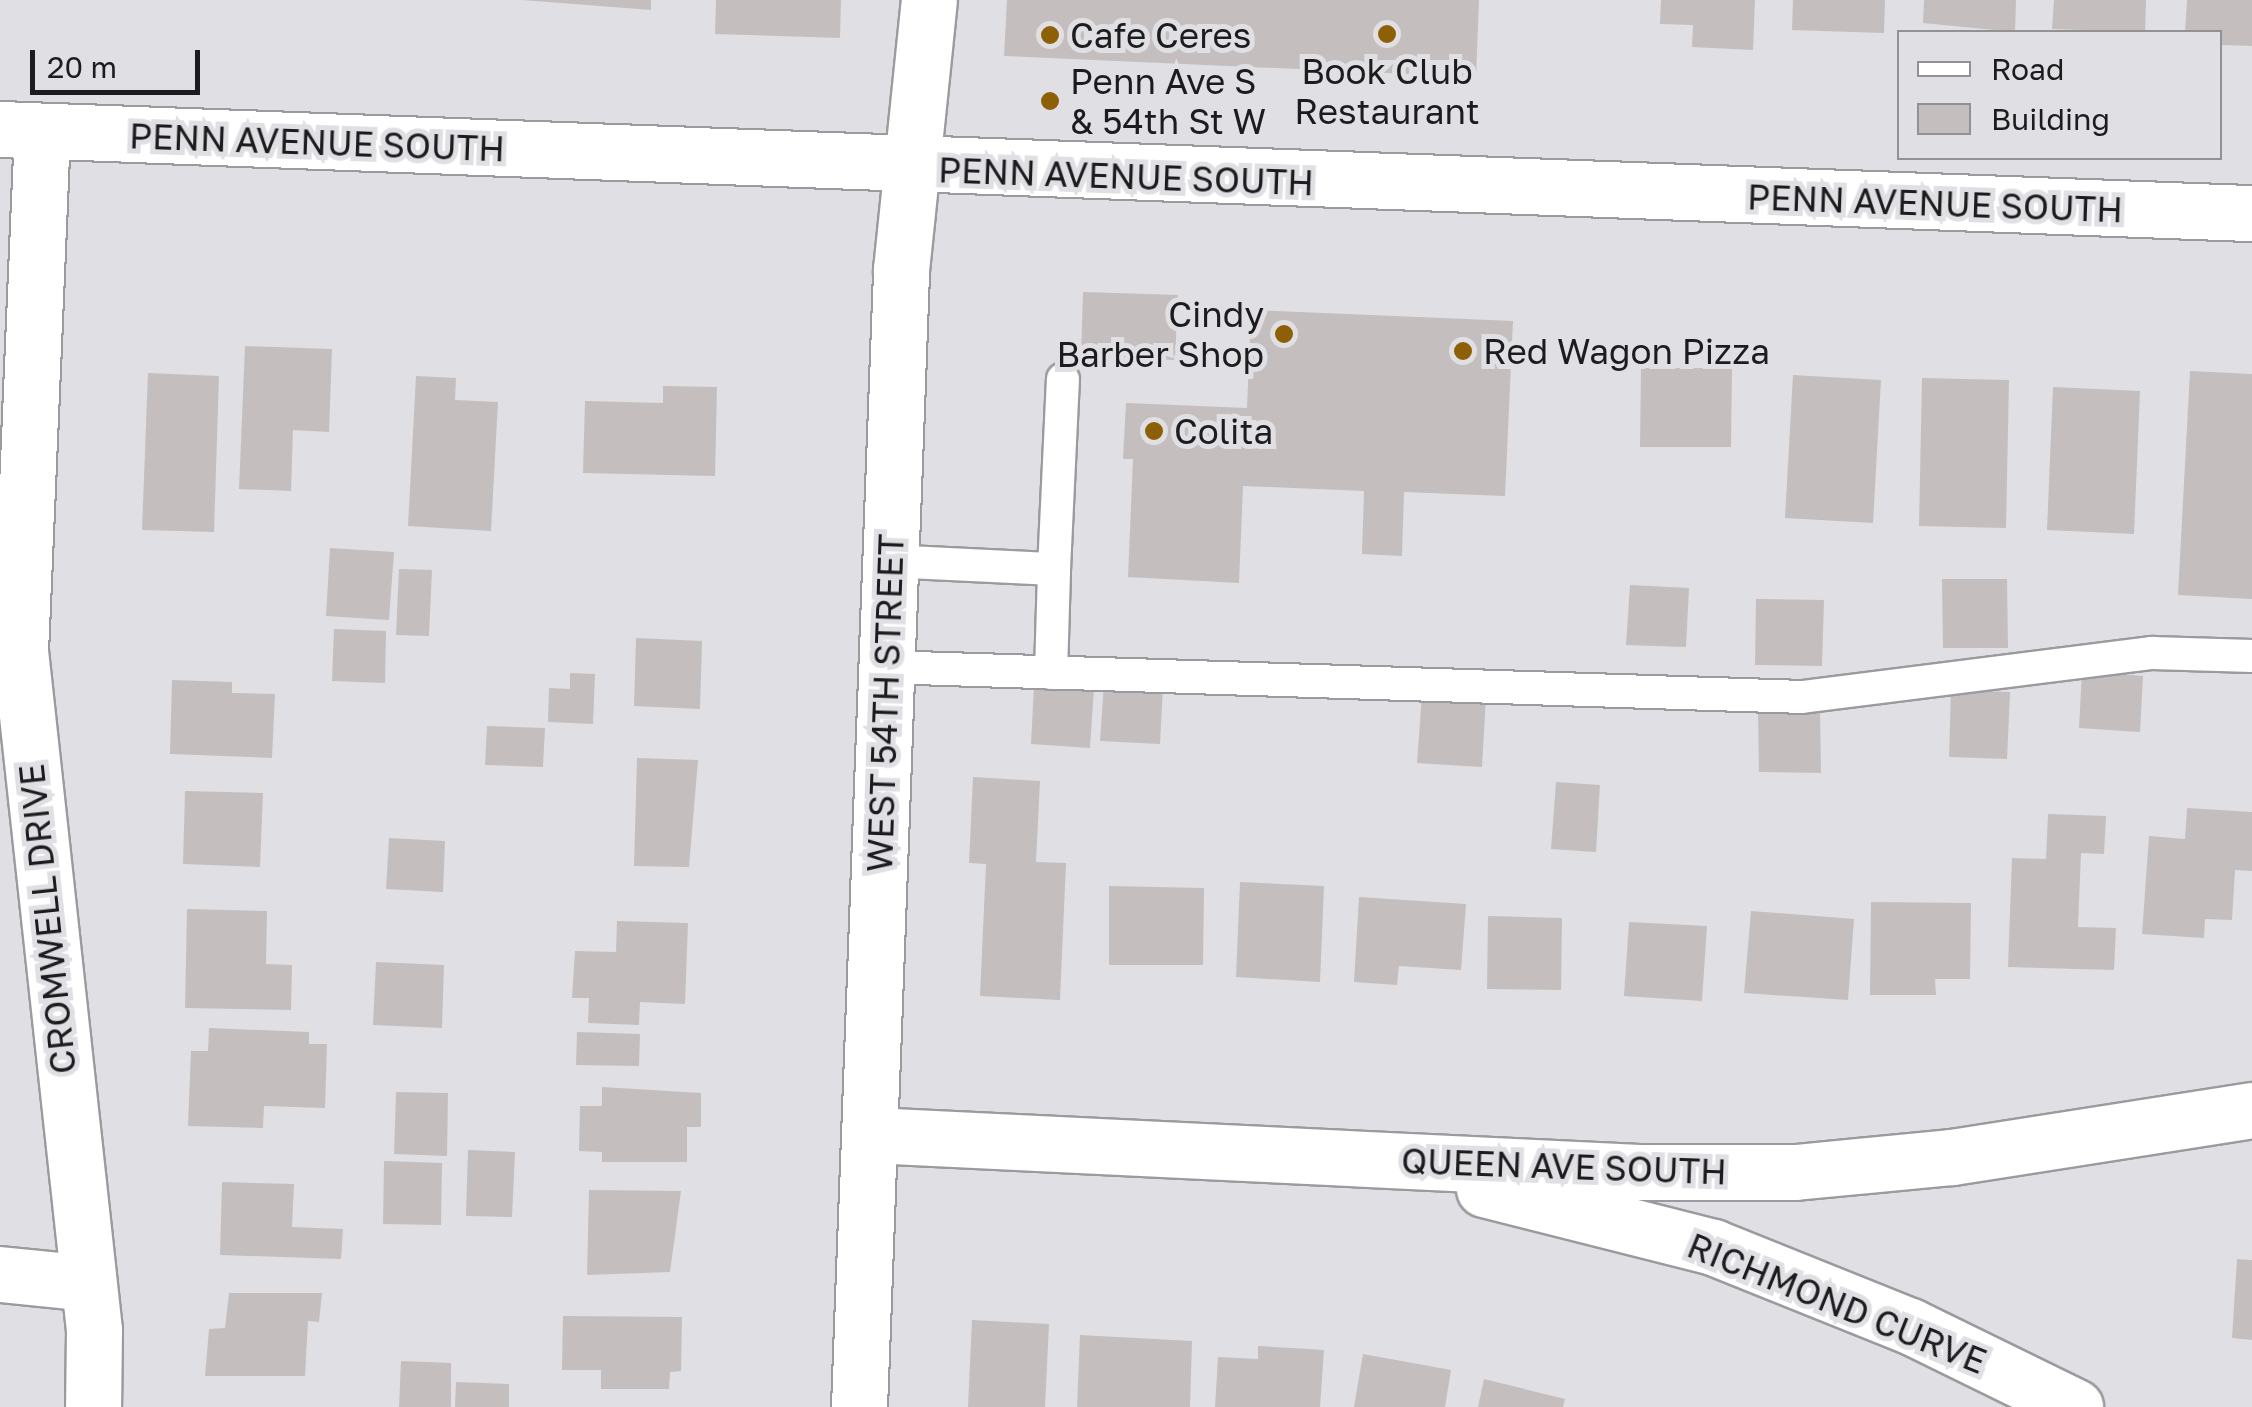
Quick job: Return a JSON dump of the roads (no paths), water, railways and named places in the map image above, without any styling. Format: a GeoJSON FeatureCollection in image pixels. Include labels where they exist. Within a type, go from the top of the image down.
{"type":"FeatureCollection","features":[{"type":"Feature","properties":{"kind":"street","name":"WEST 54TH STREET"},"geometry":{"type":"LineString","coordinates":[[859,1407],[888,562],[910,168],[929,0]]}},
{"type":"Feature","properties":{"kind":"street","name":"PENN AVENUE SOUTH"},"geometry":{"type":"LineString","coordinates":[[21,130],[910,168],[2252,213]]}},
{"type":"Feature","properties":{"kind":"street","name":"CROMWELL DRIVE"},"geometry":{"type":"LineString","coordinates":[[21,130],[20,651],[88,1283],[93,1407]]}},
{"type":"Feature","properties":{"kind":"street","name":"QUEEN AVE SOUTH"},"geometry":{"type":"LineString","coordinates":[[871,1134],[1299,1155],[1795,1172],[1952,1158],[2252,1110]]}},
{"type":"Feature","properties":{"kind":"street","name":"RICHMOND CURVE"},"geometry":{"type":"LineString","coordinates":[[1299,1155],[1508,1193],[1713,1247],[1910,1326],[2075,1407]]}},
{"type":"Feature","properties":{"kind":"street"},"geometry":{"type":"LineString","coordinates":[[0,1274],[88,1283]]}},
{"type":"Feature","properties":{"kind":"lane"},"geometry":{"type":"LineString","coordinates":[[1051,673],[1063,379]]}},
{"type":"Feature","properties":{"kind":"lane"},"geometry":{"type":"LineString","coordinates":[[888,562],[1054,568]]}},
{"type":"Feature","properties":{"kind":"lane"},"geometry":{"type":"LineString","coordinates":[[885,667],[1802,697],[2152,653],[2252,656]]}},
{"type":"Feature","properties":{"kind":"place","name":"Book Club Restaurant"},"geometry":{"type":"Point","coordinates":[1387,34]}},
{"type":"Feature","properties":{"kind":"place","name":"Cafe Ceres"},"geometry":{"type":"Point","coordinates":[1050,35]}},
{"type":"Feature","properties":{"kind":"place","name":"Penn Ave S & 54th St W"},"geometry":{"type":"Point","coordinates":[1050,101]}},
{"type":"Feature","properties":{"kind":"place","name":"Cindy Barber Shop"},"geometry":{"type":"Point","coordinates":[1284,334]}},
{"type":"Feature","properties":{"kind":"place","name":"Red Wagon Pizza"},"geometry":{"type":"Point","coordinates":[1463,351]}},
{"type":"Feature","properties":{"kind":"place","name":"Colita"},"geometry":{"type":"Point","coordinates":[1154,431]}}]}
